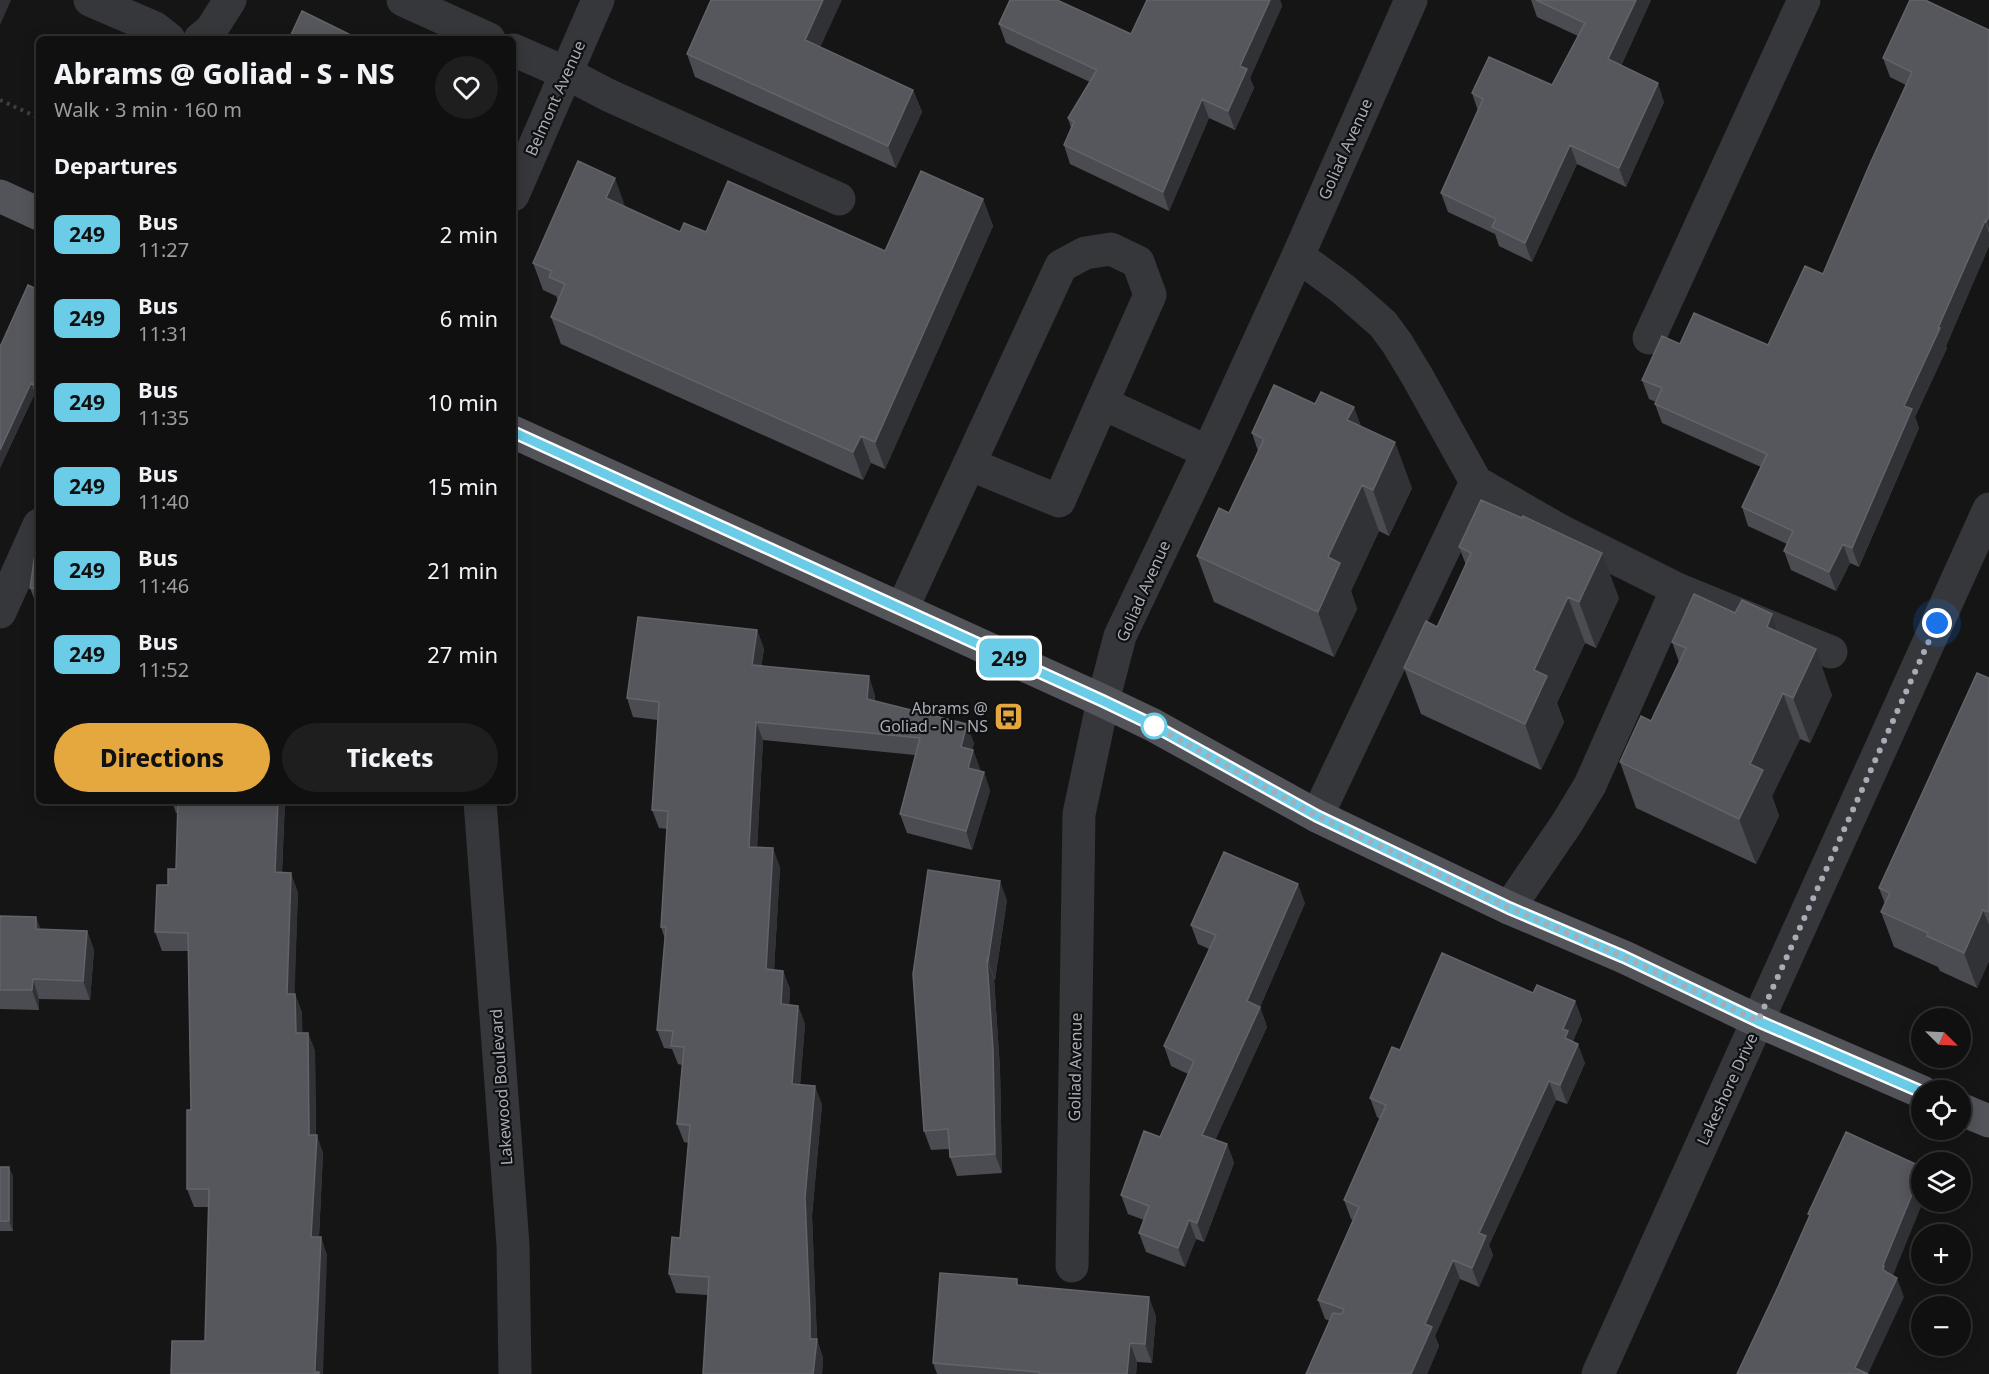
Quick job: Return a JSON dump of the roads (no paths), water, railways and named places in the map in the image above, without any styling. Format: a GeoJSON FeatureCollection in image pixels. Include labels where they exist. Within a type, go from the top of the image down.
{"type":"FeatureCollection","features":[{"type":"Feature","properties":{"kind":"main road"},"geometry":{"type":"LineString","coordinates":[[0,196],[36,213]]}},
{"type":"Feature","properties":{"kind":"main road"},"geometry":{"type":"LineString","coordinates":[[516,433],[1103,701],[1153,725],[1317,816],[1509,908],[1624,957],[1758,1021],[1911,1087]]}},
{"type":"Feature","properties":{"kind":"main road"},"geometry":{"type":"LineString","coordinates":[[1971,1114],[1989,1121]]}},
{"type":"Feature","properties":{"kind":"street"},"geometry":{"type":"LineString","coordinates":[[90,0],[155,28],[165,36]]}},
{"type":"Feature","properties":{"kind":"street"},"geometry":{"type":"LineString","coordinates":[[214,36],[230,0]]}},
{"type":"Feature","properties":{"kind":"street"},"geometry":{"type":"LineString","coordinates":[[403,0],[482,36]]}},
{"type":"Feature","properties":{"kind":"street","name":"Belmont Avenue"},"geometry":{"type":"LineString","coordinates":[[516,179],[519,163],[566,74],[598,0]]}},
{"type":"Feature","properties":{"kind":"street","name":"Goliad Avenue"},"geometry":{"type":"LineString","coordinates":[[1072,1266],[1079,814],[1103,701],[1120,636],[1298,256],[1411,0]]}},
{"type":"Feature","properties":{"kind":"street"},"geometry":{"type":"LineString","coordinates":[[1649,338],[1804,0]]}},
{"type":"Feature","properties":{"kind":"street"},"geometry":{"type":"LineString","coordinates":[[516,51],[839,199]]}},
{"type":"Feature","properties":{"kind":"street"},"geometry":{"type":"LineString","coordinates":[[902,609],[969,464],[1061,266],[1085,253],[1111,249],[1138,262],[1150,295],[1059,501],[969,464]]}},
{"type":"Feature","properties":{"kind":"street"},"geometry":{"type":"LineString","coordinates":[[1298,256],[1351,296],[1383,324],[1412,368],[1476,482],[1561,531],[1677,589],[1831,652]]}},
{"type":"Feature","properties":{"kind":"street"},"geometry":{"type":"LineString","coordinates":[[1102,403],[1208,452]]}},
{"type":"Feature","properties":{"kind":"street"},"geometry":{"type":"LineString","coordinates":[[1317,816],[1476,482]]}},
{"type":"Feature","properties":{"kind":"street","name":"Lakeshore Drive"},"geometry":{"type":"LineString","coordinates":[[1598,1374],[1989,508]]}},
{"type":"Feature","properties":{"kind":"street"},"geometry":{"type":"LineString","coordinates":[[0,612],[36,532]]}},
{"type":"Feature","properties":{"kind":"street"},"geometry":{"type":"LineString","coordinates":[[1509,908],[1590,785],[1677,589]]}},
{"type":"Feature","properties":{"kind":"street","name":"Lakewood Boulevard"},"geometry":{"type":"LineString","coordinates":[[480,804],[513,1245],[515,1374]]}},
{"type":"Feature","properties":{"kind":"place","name":"Abrams @ Goliad - N - NS"},"geometry":{"type":"Point","coordinates":[1009,717]}}]}
